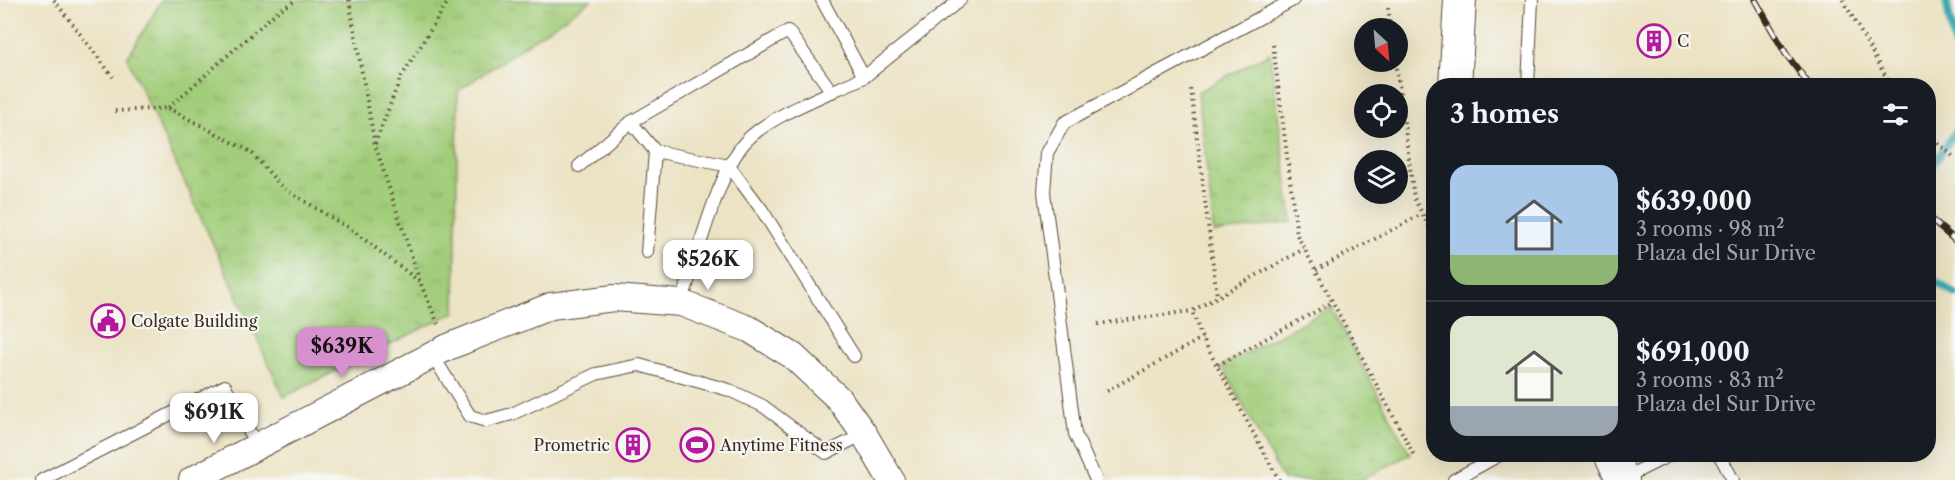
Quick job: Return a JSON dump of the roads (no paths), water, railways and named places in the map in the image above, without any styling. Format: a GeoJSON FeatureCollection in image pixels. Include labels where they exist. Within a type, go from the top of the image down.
{"type":"FeatureCollection","features":[{"type":"Feature","properties":{"kind":"street"},"geometry":{"type":"LineString","coordinates":[[1455,78],[1460,0]]}},
{"type":"Feature","properties":{"kind":"street"},"geometry":{"type":"LineString","coordinates":[[192,480],[441,352],[551,306],[614,298],[681,303],[748,329],[793,356],[839,399],[864,434],[891,480]]}},
{"type":"Feature","properties":{"kind":"lane"},"geometry":{"type":"LineString","coordinates":[[822,0],[864,77]]}},
{"type":"Feature","properties":{"kind":"lane"},"geometry":{"type":"LineString","coordinates":[[681,303],[729,166],[746,141],[768,124],[864,77],[960,0]]}},
{"type":"Feature","properties":{"kind":"lane"},"geometry":{"type":"LineString","coordinates":[[1096,480],[1076,434],[1044,192],[1047,153],[1064,123],[1293,0]]}},
{"type":"Feature","properties":{"kind":"lane"},"geometry":{"type":"LineString","coordinates":[[1528,78],[1532,0]]}},
{"type":"Feature","properties":{"kind":"lane"},"geometry":{"type":"LineString","coordinates":[[579,166],[631,122],[788,31],[832,92]]}},
{"type":"Feature","properties":{"kind":"lane"},"geometry":{"type":"LineString","coordinates":[[631,122],[655,152],[729,166],[762,210],[854,356]]}},
{"type":"Feature","properties":{"kind":"lane"},"geometry":{"type":"LineString","coordinates":[[647,252],[655,152]]}},
{"type":"Feature","properties":{"kind":"lane"},"geometry":{"type":"LineString","coordinates":[[441,352],[470,416],[486,421],[512,414],[596,374],[639,365],[729,390],[763,406],[826,453],[864,434]]}},
{"type":"Feature","properties":{"kind":"lane"},"geometry":{"type":"LineString","coordinates":[[42,480],[225,386],[257,446]]}},
{"type":"Feature","properties":{"kind":"lane"},"geometry":{"type":"LineString","coordinates":[[1454,480],[1487,462]]}},
{"type":"Feature","properties":{"kind":"lane"},"geometry":{"type":"LineString","coordinates":[[1619,473],[1650,462]]}},
{"type":"Feature","properties":{"kind":"lane"},"geometry":{"type":"LineString","coordinates":[[1723,462],[1733,480]]}},
{"type":"Feature","properties":{"kind":"waterway"},"geometry":{"type":"LineString","coordinates":[[1946,0],[1955,47]]}},
{"type":"Feature","properties":{"kind":"waterway"},"geometry":{"type":"LineString","coordinates":[[1936,160],[1955,133]]}},
{"type":"Feature","properties":{"kind":"waterway"},"geometry":{"type":"LineString","coordinates":[[1936,282],[1955,294]]}},
{"type":"Feature","properties":{"kind":"railway"},"geometry":{"type":"LineString","coordinates":[[1755,0],[1786,54],[1804,78]]}},
{"type":"Feature","properties":{"kind":"railway"},"geometry":{"type":"LineString","coordinates":[[1936,224],[1955,240]]}},
{"type":"Feature","properties":{"kind":"place","name":"C"},"geometry":{"type":"Point","coordinates":[1654,41]}},
{"type":"Feature","properties":{"kind":"place","name":"Colgate Building"},"geometry":{"type":"Point","coordinates":[108,321]}},
{"type":"Feature","properties":{"kind":"place","name":"Prometric"},"geometry":{"type":"Point","coordinates":[633,445]}},
{"type":"Feature","properties":{"kind":"place","name":"Anytime Fitness"},"geometry":{"type":"Point","coordinates":[697,445]}}]}
